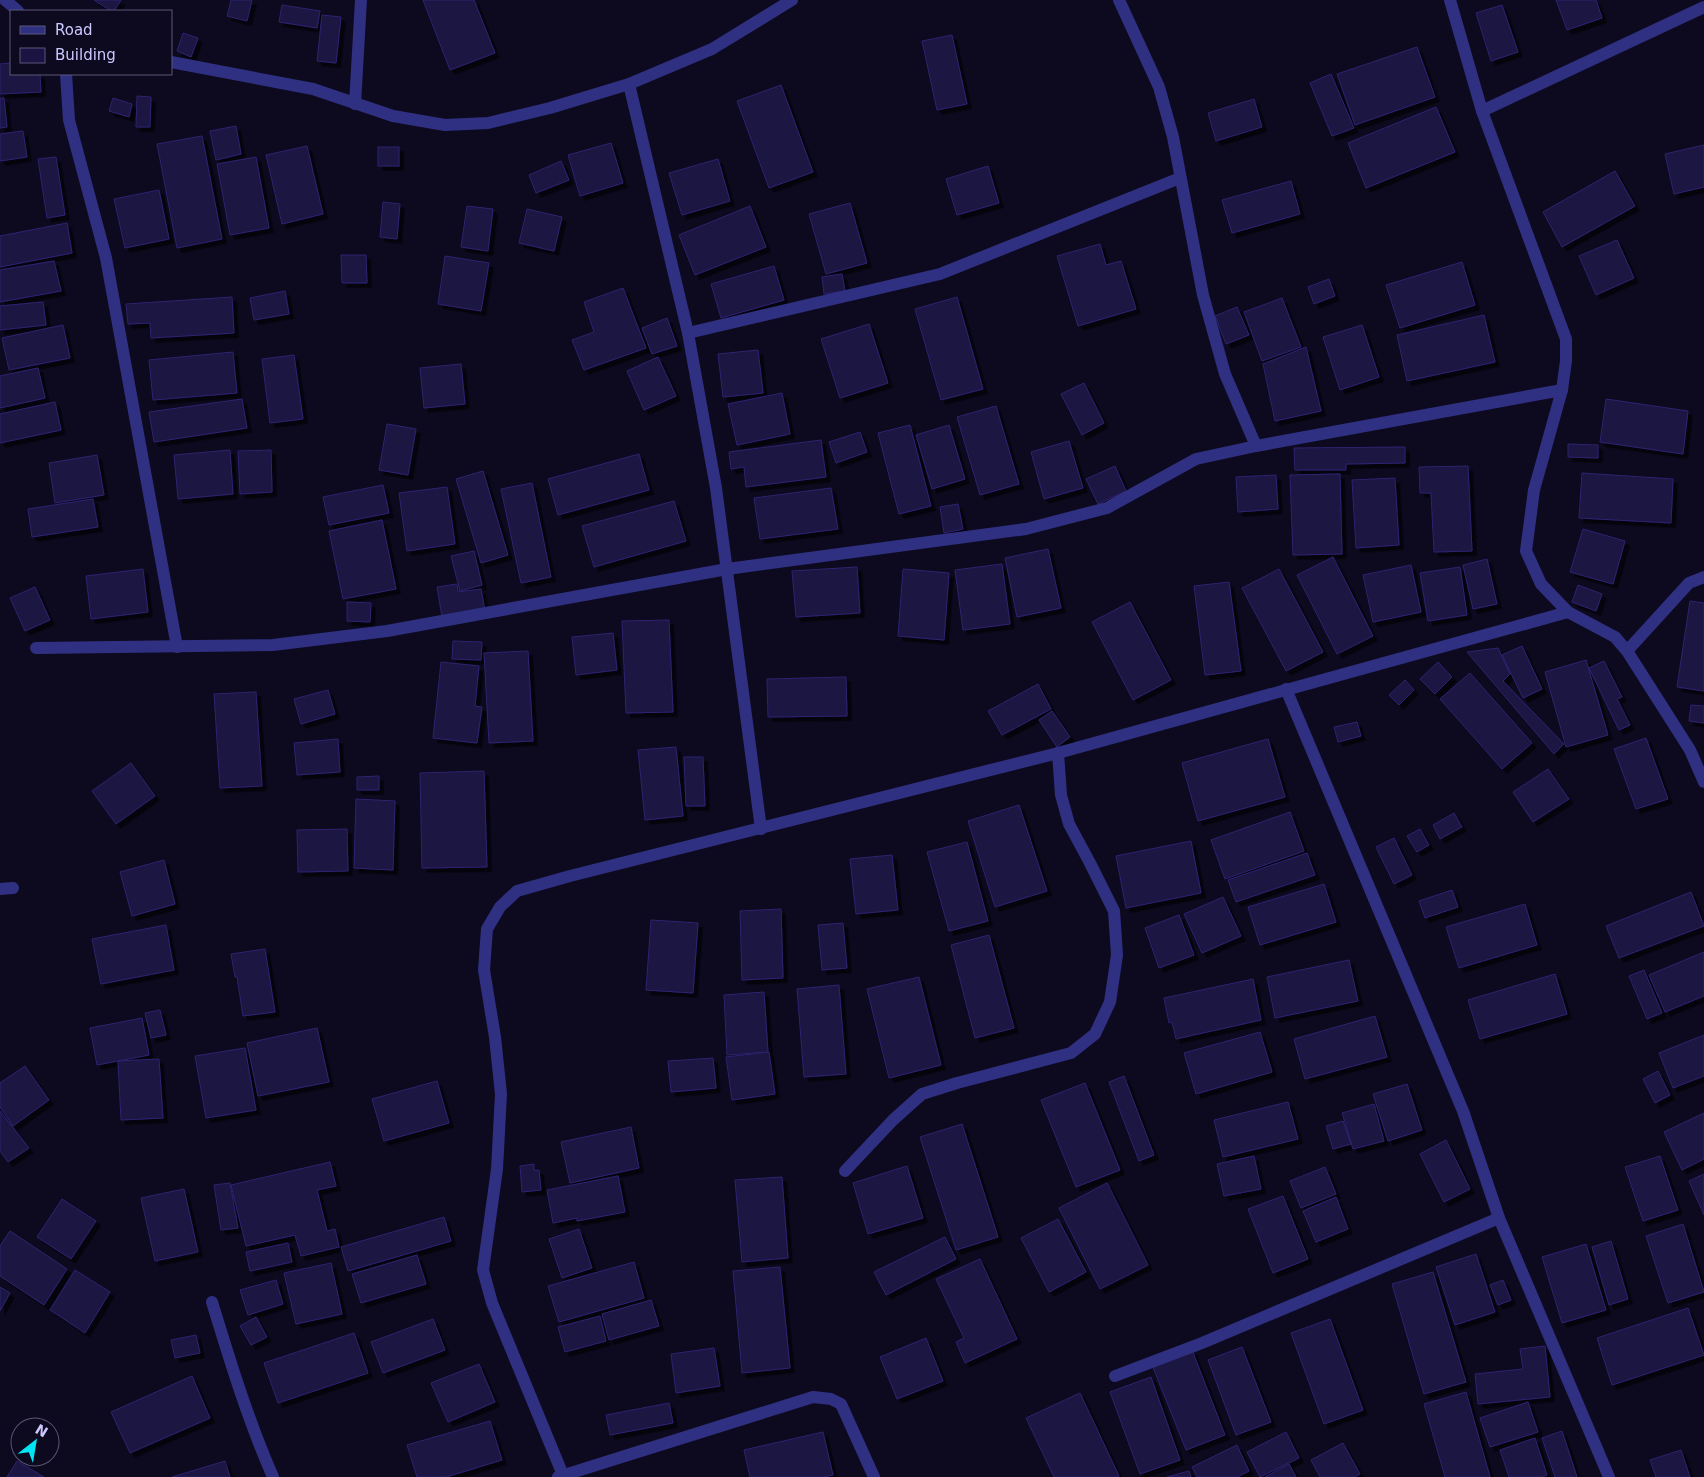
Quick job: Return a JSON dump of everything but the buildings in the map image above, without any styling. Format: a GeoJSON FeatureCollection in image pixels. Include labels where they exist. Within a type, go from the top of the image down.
{"type":"FeatureCollection","features":[{"type":"Feature","properties":{"kind":"street"},"geometry":{"type":"LineString","coordinates":[[5,0],[17,10]]}},
{"type":"Feature","properties":{"kind":"street"},"geometry":{"type":"LineString","coordinates":[[355,104],[361,0]]}},
{"type":"Feature","properties":{"kind":"street"},"geometry":{"type":"LineString","coordinates":[[172,62],[313,89],[393,116],[445,125],[488,123],[550,108],[629,84],[712,49],[792,0]]}},
{"type":"Feature","properties":{"kind":"street"},"geometry":{"type":"LineString","coordinates":[[1119,0],[1158,87],[1173,137],[1203,295],[1223,366],[1256,446]]}},
{"type":"Feature","properties":{"kind":"street"},"geometry":{"type":"LineString","coordinates":[[1450,0],[1482,111],[1566,339],[1566,361],[1562,390],[1534,490],[1526,551],[1541,584],[1568,612],[1615,637],[1627,651],[1690,750],[1704,782]]}},
{"type":"Feature","properties":{"kind":"street"},"geometry":{"type":"LineString","coordinates":[[1482,111],[1704,7]]}},
{"type":"Feature","properties":{"kind":"street"},"geometry":{"type":"LineString","coordinates":[[66,75],[69,120],[106,258],[177,646]]}},
{"type":"Feature","properties":{"kind":"street"},"geometry":{"type":"LineString","coordinates":[[629,84],[688,333],[716,488],[761,829]]}},
{"type":"Feature","properties":{"kind":"street"},"geometry":{"type":"LineString","coordinates":[[688,333],[940,274],[1180,178]]}},
{"type":"Feature","properties":{"kind":"street"},"geometry":{"type":"LineString","coordinates":[[36,648],[273,645],[387,631],[727,569],[1026,529],[1107,508],[1196,459],[1256,446],[1562,390]]}},
{"type":"Feature","properties":{"kind":"street"},"geometry":{"type":"LineString","coordinates":[[1627,651],[1689,583],[1704,577]]}},
{"type":"Feature","properties":{"kind":"street"},"geometry":{"type":"LineString","coordinates":[[874,1477],[841,1404],[831,1399],[813,1396],[560,1476],[492,1304],[484,1270],[497,1169],[501,1094],[484,970],[486,929],[500,907],[517,891],[570,876],[1058,754],[1568,612]]}},
{"type":"Feature","properties":{"kind":"street"},"geometry":{"type":"LineString","coordinates":[[1286,690],[1463,1111],[1500,1218],[1609,1477]]}},
{"type":"Feature","properties":{"kind":"street"},"geometry":{"type":"LineString","coordinates":[[845,1171],[893,1120],[922,1094],[1071,1053],[1094,1034],[1110,1002],[1117,955],[1114,912],[1069,824],[1061,795],[1058,754]]}},
{"type":"Feature","properties":{"kind":"street"},"geometry":{"type":"LineString","coordinates":[[0,889],[13,888]]}},
{"type":"Feature","properties":{"kind":"street"},"geometry":{"type":"LineString","coordinates":[[1115,1376],[1202,1343],[1500,1218]]}},
{"type":"Feature","properties":{"kind":"street"},"geometry":{"type":"LineString","coordinates":[[212,1302],[237,1385],[255,1436],[273,1477]]}}]}
